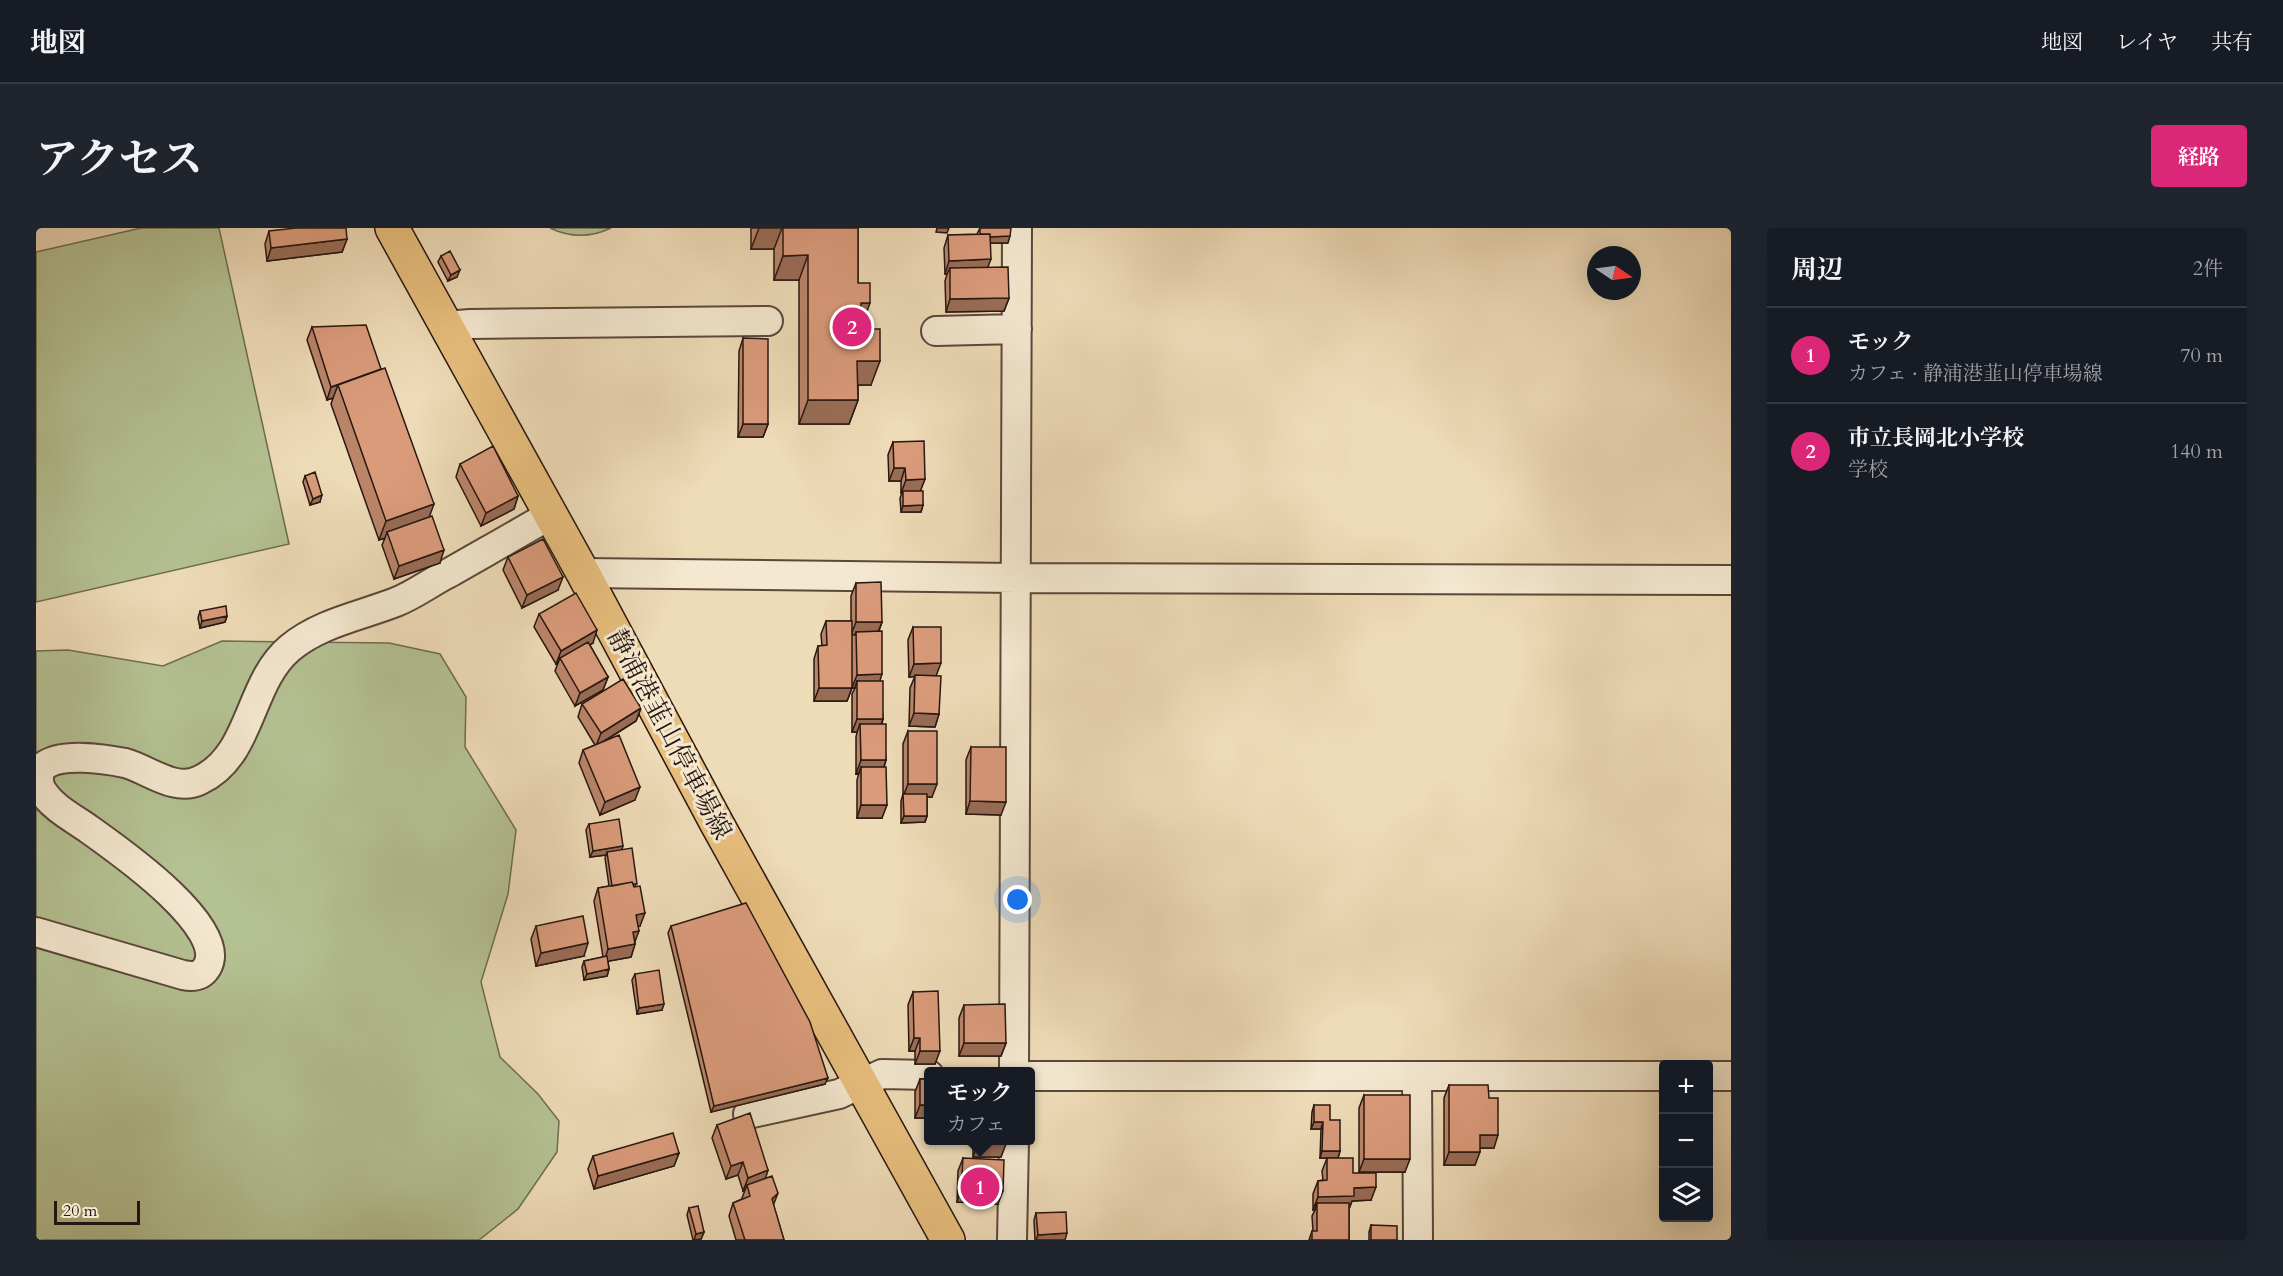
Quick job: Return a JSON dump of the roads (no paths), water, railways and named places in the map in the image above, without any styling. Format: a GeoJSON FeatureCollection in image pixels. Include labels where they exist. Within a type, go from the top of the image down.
{"type":"FeatureCollection","features":[{"type":"Feature","properties":{"kind":"main road","name":"静浦港韮山停車場線"},"geometry":{"type":"LineString","coordinates":[[392,228],[583,573],[722,833],[948,1240]]}},
{"type":"Feature","properties":{"kind":"street"},"geometry":{"type":"LineString","coordinates":[[1014,1067],[1017,228]]}},
{"type":"Feature","properties":{"kind":"street"},"geometry":{"type":"LineString","coordinates":[[446,326],[768,321]]}},
{"type":"Feature","properties":{"kind":"street"},"geometry":{"type":"LineString","coordinates":[[936,331],[1017,329]]}},
{"type":"Feature","properties":{"kind":"street"},"geometry":{"type":"LineString","coordinates":[[36,932],[183,975],[194,977],[203,973],[211,958],[211,946],[201,928],[171,894],[44,794],[38,779],[39,772],[45,765],[62,759],[81,758],[126,764],[177,783],[198,782],[224,761],[239,738],[272,667],[290,648],[316,631],[397,602],[550,515]]}},
{"type":"Feature","properties":{"kind":"street"},"geometry":{"type":"LineString","coordinates":[[583,573],[1016,579],[1731,580]]}},
{"type":"Feature","properties":{"kind":"street"},"geometry":{"type":"LineString","coordinates":[[748,1114],[839,1094],[882,1074],[924,1075]]}},
{"type":"Feature","properties":{"kind":"street"},"geometry":{"type":"LineString","coordinates":[[1035,1076],[1659,1076]]}},
{"type":"Feature","properties":{"kind":"street"},"geometry":{"type":"LineString","coordinates":[[1713,1076],[1731,1076]]}},
{"type":"Feature","properties":{"kind":"street"},"geometry":{"type":"LineString","coordinates":[[1417,1077],[1418,1240]]}},
{"type":"Feature","properties":{"kind":"street"},"geometry":{"type":"LineString","coordinates":[[1012,1240],[1014,1145]]}},
{"type":"Feature","properties":{"kind":"place","name":"市立長岡北小学校"},"geometry":{"type":"Point","coordinates":[852,327]}},
{"type":"Feature","properties":{"kind":"place","name":"モック"},"geometry":{"type":"Point","coordinates":[980,1187]}}]}
